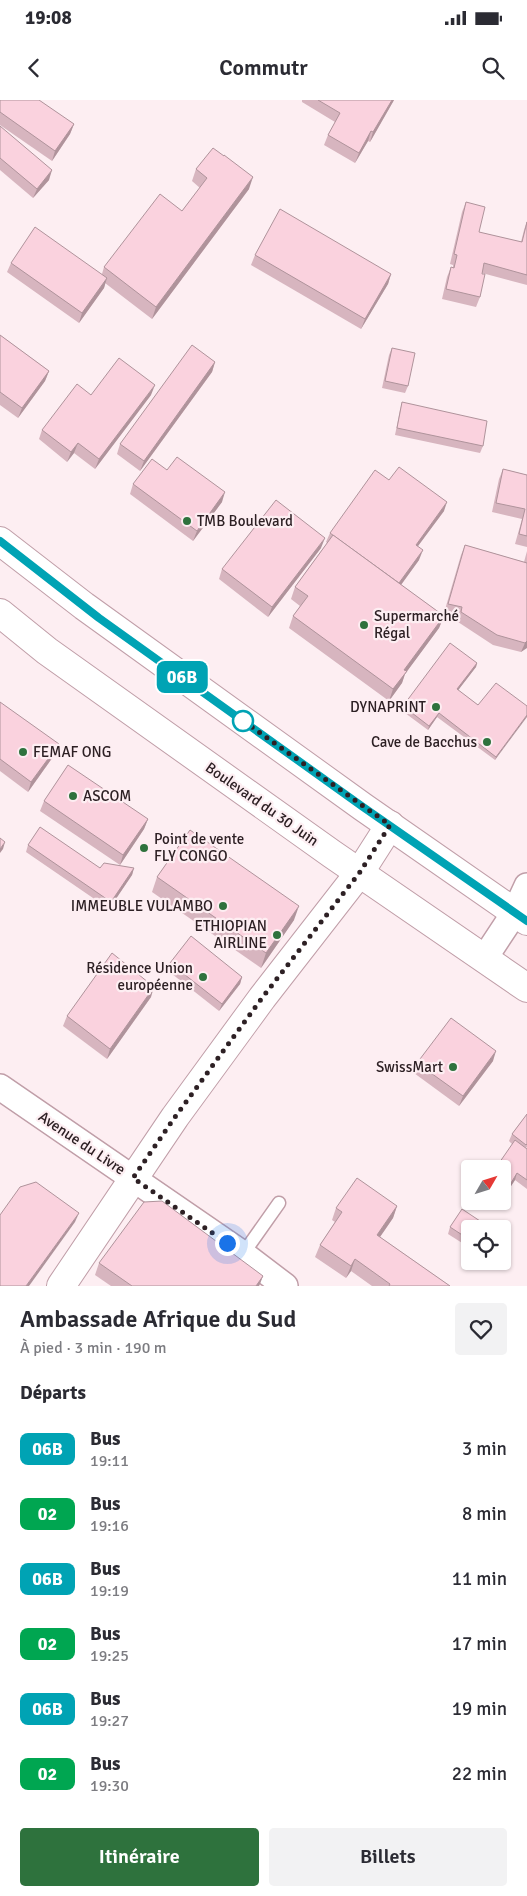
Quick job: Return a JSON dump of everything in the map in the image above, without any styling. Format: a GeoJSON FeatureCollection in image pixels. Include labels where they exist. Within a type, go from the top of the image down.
{"type":"FeatureCollection","features":[{"type":"Feature","properties":{"kind":"main road"},"geometry":{"type":"LineString","coordinates":[[0,541],[84,606],[390,825],[521,916]]}},
{"type":"Feature","properties":{"kind":"main road","name":"Boulevard du 30 Juin"},"geometry":{"type":"LineString","coordinates":[[0,613],[48,651],[527,988]]}},
{"type":"Feature","properties":{"kind":"main road"},"geometry":{"type":"LineString","coordinates":[[61,1286],[175,1117],[262,998],[360,872],[390,825]]}},
{"type":"Feature","properties":{"kind":"street"},"geometry":{"type":"LineString","coordinates":[[484,959],[521,916],[527,886]]}},
{"type":"Feature","properties":{"kind":"street","name":"Avenue du Livre"},"geometry":{"type":"LineString","coordinates":[[0,1087],[243,1254],[285,1286]]}},
{"type":"Feature","properties":{"kind":"lane"},"geometry":{"type":"LineString","coordinates":[[243,1254],[279,1203]]}},
{"type":"Feature","properties":{"kind":"building"},"geometry":{"type":"Polygon","coordinates":[[[0,100],[39,100],[74,124],[55,151],[0,112],[0,100]]]}},
{"type":"Feature","properties":{"kind":"building"},"geometry":{"type":"Polygon","coordinates":[[[318,100],[392,100],[359,153],[328,135],[340,113],[318,100]]]}},
{"type":"Feature","properties":{"kind":"building"},"geometry":{"type":"Polygon","coordinates":[[[0,126],[52,170],[37,189],[0,158],[0,126]]]}},
{"type":"Feature","properties":{"kind":"building"},"geometry":{"type":"Polygon","coordinates":[[[213,148],[253,177],[156,307],[104,267],[160,194],[182,211],[207,178],[196,169],[213,148]]]}},
{"type":"Feature","properties":{"kind":"building"},"geometry":{"type":"Polygon","coordinates":[[[466,202],[485,207],[479,232],[522,242],[527,222],[527,275],[484,263],[482,274],[485,274],[480,297],[446,289],[451,267],[454,268],[457,255],[454,254],[466,202]]]}},
{"type":"Feature","properties":{"kind":"building"},"geometry":{"type":"Polygon","coordinates":[[[280,209],[391,274],[365,319],[255,255],[280,209]]]}},
{"type":"Feature","properties":{"kind":"building"},"geometry":{"type":"Polygon","coordinates":[[[35,227],[107,278],[82,313],[11,263],[35,227]]]}},
{"type":"Feature","properties":{"kind":"building"},"geometry":{"type":"Polygon","coordinates":[[[0,335],[49,371],[22,408],[0,392],[0,335]]]}},
{"type":"Feature","properties":{"kind":"building"},"geometry":{"type":"Polygon","coordinates":[[[192,345],[215,362],[144,461],[120,444],[192,345]]]}},
{"type":"Feature","properties":{"kind":"building"},"geometry":{"type":"Polygon","coordinates":[[[392,348],[415,353],[408,386],[385,381],[392,348]]]}},
{"type":"Feature","properties":{"kind":"building"},"geometry":{"type":"Polygon","coordinates":[[[119,358],[155,385],[99,459],[78,443],[71,452],[42,430],[77,384],[91,395],[119,358]]]}},
{"type":"Feature","properties":{"kind":"building"},"geometry":{"type":"Polygon","coordinates":[[[402,402],[487,421],[483,446],[397,428],[402,402]]]}},
{"type":"Feature","properties":{"kind":"building","name":"TMB Boulevard"},"geometry":{"type":"Polygon","coordinates":[[[177,457],[225,492],[197,531],[133,484],[152,459],[167,470],[177,457]]]}},
{"type":"Feature","properties":{"kind":"building"},"geometry":{"type":"Polygon","coordinates":[[[399,467],[447,502],[416,545],[423,550],[399,583],[330,533],[375,470],[389,480],[399,467]]]}},
{"type":"Feature","properties":{"kind":"building"},"geometry":{"type":"Polygon","coordinates":[[[503,469],[527,475],[527,536],[519,534],[525,509],[496,503],[503,469]]]}},
{"type":"Feature","properties":{"kind":"building"},"geometry":{"type":"Polygon","coordinates":[[[276,500],[325,538],[272,607],[222,569],[276,500]]]}},
{"type":"Feature","properties":{"kind":"building"},"geometry":{"type":"Polygon","coordinates":[[[333,535],[444,616],[404,670],[407,671],[393,689],[293,616],[308,596],[295,587],[333,535]]]}},
{"type":"Feature","properties":{"kind":"building"},"geometry":{"type":"Polygon","coordinates":[[[465,545],[527,563],[527,641],[525,643],[497,635],[461,612],[462,607],[448,604],[465,545]]]}},
{"type":"Feature","properties":{"kind":"building"},"geometry":{"type":"Polygon","coordinates":[[[450,643],[477,663],[457,689],[478,705],[496,683],[527,706],[527,715],[496,757],[439,713],[429,726],[403,706],[450,643]]]}},
{"type":"Feature","properties":{"kind":"building"},"geometry":{"type":"Polygon","coordinates":[[[0,702],[59,744],[31,782],[0,759],[0,702]]]}},
{"type":"Feature","properties":{"kind":"building"},"geometry":{"type":"Polygon","coordinates":[[[68,765],[148,819],[123,855],[44,801],[68,765]]]}},
{"type":"Feature","properties":{"kind":"building"},"geometry":{"type":"Polygon","coordinates":[[[40,827],[100,868],[104,863],[134,868],[111,902],[28,845],[40,827]]]}},
{"type":"Feature","properties":{"kind":"building","name":"IMMEUBLE VULAMBO"},"geometry":{"type":"Polygon","coordinates":[[[190,830],[299,906],[266,953],[157,877],[190,830]]]}},
{"type":"Feature","properties":{"kind":"building"},"geometry":{"type":"Polygon","coordinates":[[[0,838],[5,842],[0,849],[0,838]]]}},
{"type":"Feature","properties":{"kind":"building","name":"Résidence Union européenne"},"geometry":{"type":"Polygon","coordinates":[[[191,936],[242,977],[222,1004],[170,963],[191,936]]]}},
{"type":"Feature","properties":{"kind":"building"},"geometry":{"type":"Polygon","coordinates":[[[112,953],[154,987],[110,1049],[67,1016],[112,953]]]}},
{"type":"Feature","properties":{"kind":"building","name":"SwissMart"},"geometry":{"type":"Polygon","coordinates":[[[451,1018],[496,1051],[463,1096],[417,1063],[451,1018]]]}},
{"type":"Feature","properties":{"kind":"building"},"geometry":{"type":"Polygon","coordinates":[[[527,1114],[527,1144],[526,1145],[512,1134],[527,1114]]]}},
{"type":"Feature","properties":{"kind":"building"},"geometry":{"type":"Polygon","coordinates":[[[515,1140],[527,1149],[527,1180],[517,1173],[511,1183],[511,1160],[501,1160],[515,1140]]]}},
{"type":"Feature","properties":{"kind":"building"},"geometry":{"type":"Polygon","coordinates":[[[357,1178],[397,1206],[377,1235],[450,1286],[389,1286],[390,1284],[355,1259],[351,1266],[320,1245],[342,1212],[336,1208],[357,1178]]]}},
{"type":"Feature","properties":{"kind":"building"},"geometry":{"type":"Polygon","coordinates":[[[36,1182],[79,1213],[26,1286],[0,1286],[0,1215],[20,1187],[36,1182]]]}},
{"type":"Feature","properties":{"kind":"building"},"geometry":{"type":"Polygon","coordinates":[[[162,1201],[263,1276],[256,1286],[132,1286],[99,1263],[144,1202],[162,1201]]]}},
{"type":"Feature","properties":{"kind":"building"},"geometry":{"type":"Polygon","coordinates":[[[461,1210],[478,1220],[461,1220],[461,1234],[450,1227],[461,1210]]]}},
{"type":"Feature","properties":{"kind":"bus line","name":"06B"},"geometry":{"type":"LineString","coordinates":[[0,541],[99,618],[363,807],[527,921]]}},
{"type":"Feature","properties":{"kind":"place","name":"TMB Boulevard"},"geometry":{"type":"Point","coordinates":[187,521]}},
{"type":"Feature","properties":{"kind":"place","name":"Supermarché Régal"},"geometry":{"type":"Point","coordinates":[364,625]}},
{"type":"Feature","properties":{"kind":"place","name":"DYNAPRINT"},"geometry":{"type":"Point","coordinates":[436,707]}},
{"type":"Feature","properties":{"kind":"place","name":"Cave de Bacchus"},"geometry":{"type":"Point","coordinates":[487,742]}},
{"type":"Feature","properties":{"kind":"place","name":"FEMAF ONG"},"geometry":{"type":"Point","coordinates":[23,752]}},
{"type":"Feature","properties":{"kind":"place","name":"ASCOM"},"geometry":{"type":"Point","coordinates":[73,796]}},
{"type":"Feature","properties":{"kind":"place","name":"Point de vente FLY CONGO"},"geometry":{"type":"Point","coordinates":[144,848]}},
{"type":"Feature","properties":{"kind":"place","name":"IMMEUBLE VULAMBO"},"geometry":{"type":"Point","coordinates":[223,906]}},
{"type":"Feature","properties":{"kind":"place","name":"ETHIOPIAN AIRLINE"},"geometry":{"type":"Point","coordinates":[277,935]}},
{"type":"Feature","properties":{"kind":"place","name":"Résidence Union européenne"},"geometry":{"type":"Point","coordinates":[203,977]}},
{"type":"Feature","properties":{"kind":"place","name":"SwissMart"},"geometry":{"type":"Point","coordinates":[453,1067]}},
{"type":"Feature","properties":{"kind":"route"},"geometry":{"type":"LineString","coordinates":[[227,1243],[133,1178],[262,998],[360,872],[390,825],[239,718],[243,721]]}}]}
